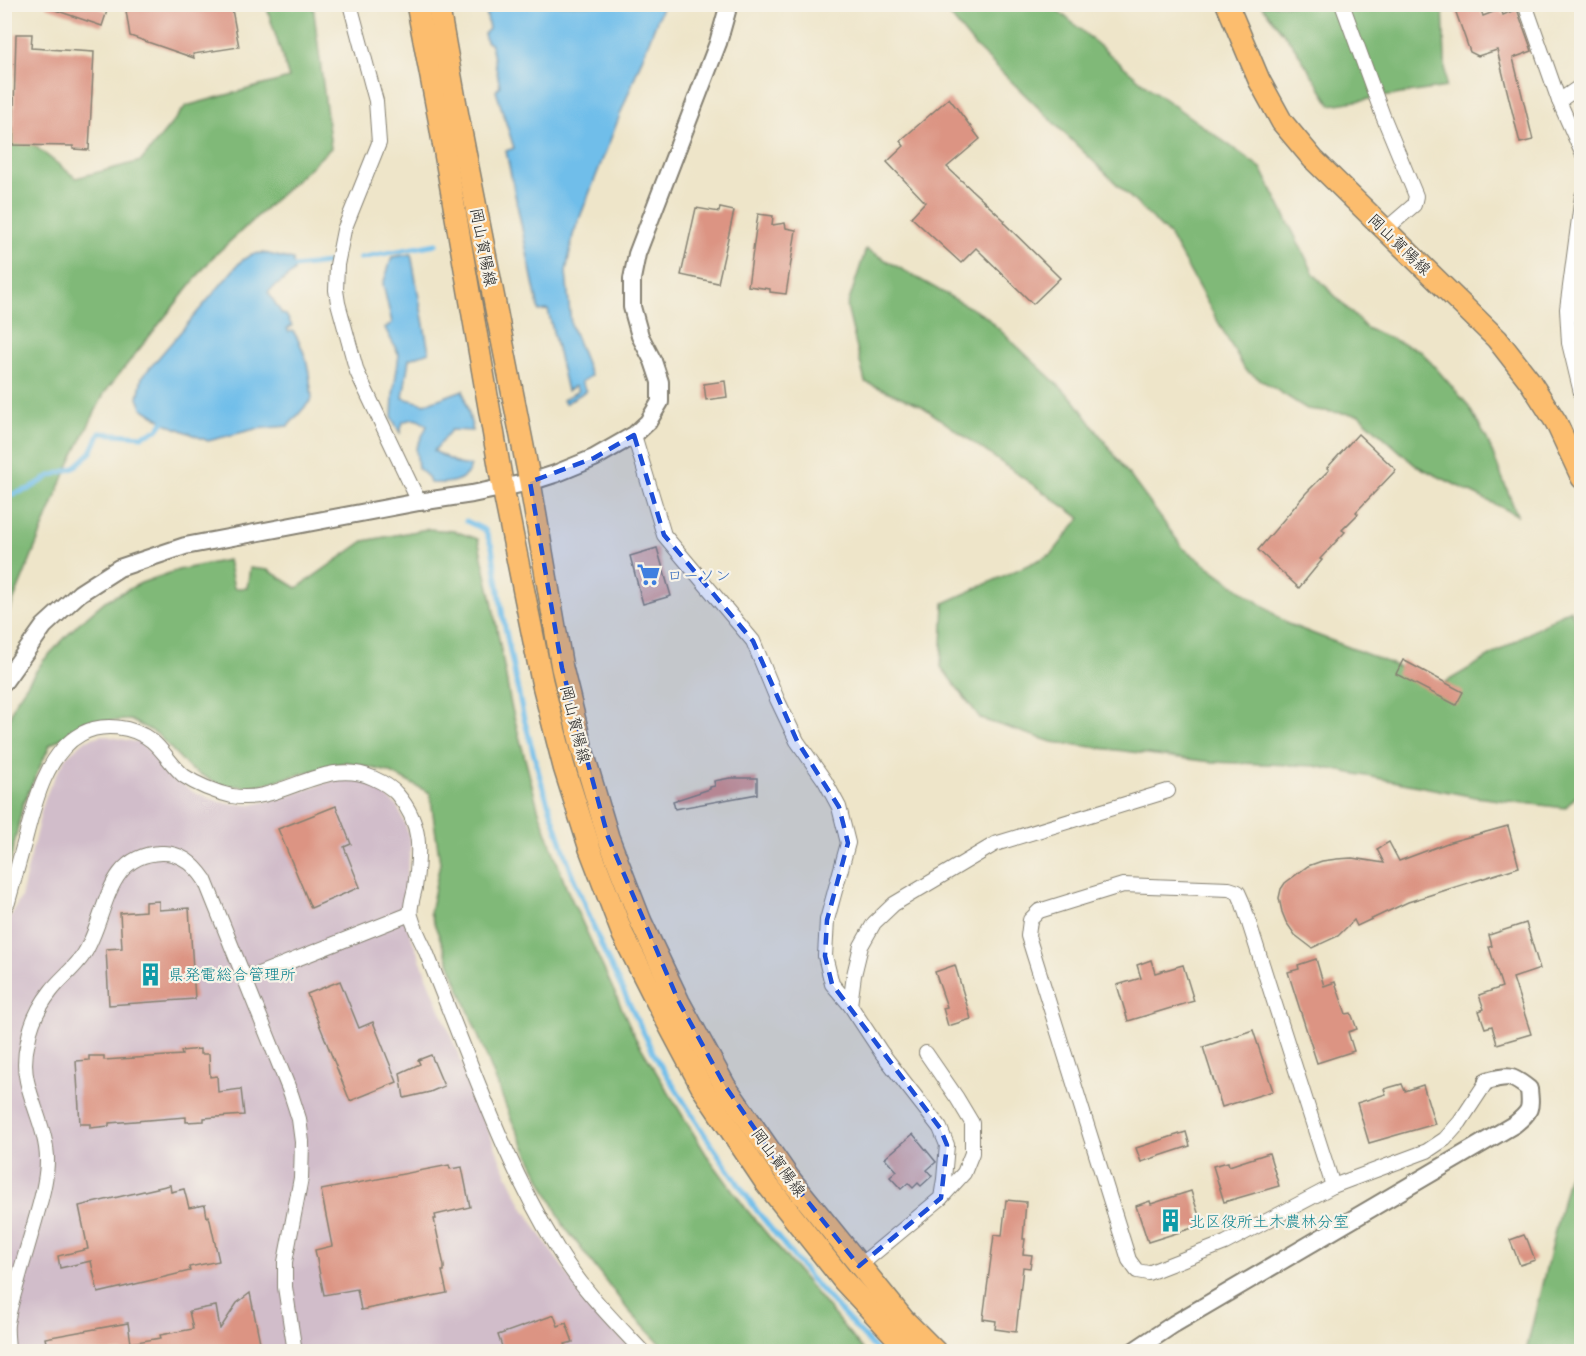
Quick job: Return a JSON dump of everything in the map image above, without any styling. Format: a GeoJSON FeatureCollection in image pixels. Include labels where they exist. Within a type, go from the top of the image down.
{"type":"FeatureCollection","features":[{"type":"Feature","properties":{"kind":"main road","name":"岡山賀陽線"},"geometry":{"type":"LineString","coordinates":[[417,4],[503,488],[542,681],[564,767],[590,849],[623,935],[703,1089],[766,1183],[843,1280],[910,1352]]}},
{"type":"Feature","properties":{"kind":"main road","name":"岡山賀陽線"},"geometry":{"type":"LineString","coordinates":[[438,4],[530,482],[562,668],[582,749],[608,837],[641,922],[679,1002],[725,1086],[789,1178],[904,1320],[936,1352]]}},
{"type":"Feature","properties":{"kind":"main road","name":"岡山賀陽線"},"geometry":{"type":"LineString","coordinates":[[1227,4],[1259,80],[1282,122],[1313,159],[1497,339],[1529,380],[1556,422],[1581,478]]}},
{"type":"Feature","properties":{"kind":"street"},"geometry":{"type":"LineString","coordinates":[[350,4],[376,101],[379,143],[344,230],[337,266],[336,290],[357,372],[419,502]]}},
{"type":"Feature","properties":{"kind":"street"},"geometry":{"type":"LineString","coordinates":[[4,682],[44,626],[81,593],[119,568],[185,546],[530,482],[594,458],[634,435],[648,423],[660,402],[660,382],[653,361],[640,336],[632,307],[632,279],[637,254],[718,43],[729,4]]}},
{"type":"Feature","properties":{"kind":"street"},"geometry":{"type":"LineString","coordinates":[[1342,4],[1379,106],[1416,196],[1414,205],[1385,230]]}},
{"type":"Feature","properties":{"kind":"street"},"geometry":{"type":"LineString","coordinates":[[1525,4],[1559,100],[1581,153]]}},
{"type":"Feature","properties":{"kind":"street"},"geometry":{"type":"LineString","coordinates":[[1559,100],[1581,85]]}},
{"type":"Feature","properties":{"kind":"street"},"geometry":{"type":"LineString","coordinates":[[1581,196],[1567,309],[1569,343],[1581,397]]}},
{"type":"Feature","properties":{"kind":"street"},"geometry":{"type":"LineString","coordinates":[[634,435],[664,535],[753,641],[797,741],[825,781],[839,807],[848,843],[827,920],[825,956],[832,984],[850,1005],[881,1052],[940,1128],[947,1145],[940,1198]]}},
{"type":"Feature","properties":{"kind":"street"},"geometry":{"type":"LineString","coordinates":[[4,909],[8,902],[40,786],[52,764],[81,734],[108,726],[139,733],[153,741],[182,774],[217,793],[237,797],[256,797],[333,772],[350,772],[383,782],[396,792],[417,829],[418,860],[410,914],[497,1129],[528,1197],[557,1249],[590,1294],[642,1352]]}},
{"type":"Feature","properties":{"kind":"street"},"geometry":{"type":"LineString","coordinates":[[850,1005],[861,946],[874,923],[894,904],[995,844],[1168,791]]}},
{"type":"Feature","properties":{"kind":"street"},"geometry":{"type":"LineString","coordinates":[[8,1352],[7,1326],[11,1306],[41,1199],[48,1160],[42,1129],[26,1080],[25,1057],[28,1038],[51,990],[72,969],[88,946],[111,888],[123,868],[141,855],[153,853],[179,856],[197,869],[205,880],[246,979],[299,1119],[302,1160],[285,1262],[285,1287],[295,1352]]}},
{"type":"Feature","properties":{"kind":"street"},"geometry":{"type":"LineString","coordinates":[[1132,1352],[1174,1324],[1515,1124],[1528,1113],[1529,1089],[1516,1078],[1501,1077],[1487,1081],[1460,1122],[1445,1138],[1426,1151],[1333,1186],[1225,1243],[1148,1274],[1137,1271],[1129,1260],[1028,936],[1030,920],[1040,911],[1123,885],[1229,889],[1238,892],[1333,1186]]}},
{"type":"Feature","properties":{"kind":"street"},"geometry":{"type":"LineString","coordinates":[[246,979],[410,914]]}},
{"type":"Feature","properties":{"kind":"street"},"geometry":{"type":"LineString","coordinates":[[859,1266],[940,1198],[964,1173],[972,1153],[972,1123],[926,1053]]}},
{"type":"Feature","properties":{"kind":"highlighted area"},"geometry":{"type":"Polygon","coordinates":[[[634,435],[664,535],[753,641],[797,741],[839,807],[848,843],[827,920],[825,956],[832,984],[940,1128],[947,1145],[941,1198],[859,1266],[789,1178],[725,1086],[679,1002],[608,837],[562,668],[530,482],[594,458],[634,435]]]}},
{"type":"Feature","properties":{"kind":"shaded area"},"geometry":{"type":"Polygon","coordinates":[[[102,735],[141,743],[154,755],[168,774],[193,792],[225,803],[251,805],[285,797],[337,779],[359,780],[377,787],[397,806],[411,843],[403,905],[409,931],[502,1164],[523,1207],[551,1251],[585,1299],[633,1351],[5,1352],[5,924],[21,897],[43,804],[50,786],[67,756],[86,740],[102,735]]]}},
{"type":"Feature","properties":{"kind":"green space"},"geometry":{"type":"Polygon","coordinates":[[[266,5],[313,5],[331,148],[212,258],[105,392],[66,471],[5,622],[5,123],[76,178],[141,161],[186,106],[289,78],[266,5]]]}},
{"type":"Feature","properties":{"kind":"green space"},"geometry":{"type":"Polygon","coordinates":[[[941,5],[1049,5],[1148,87],[1261,168],[1314,274],[1366,328],[1421,351],[1467,404],[1487,439],[1517,515],[1415,465],[1359,415],[1307,409],[1245,370],[1170,236],[974,45],[941,5]]]}},
{"type":"Feature","properties":{"kind":"green space"},"geometry":{"type":"Polygon","coordinates":[[[1261,5],[1443,5],[1446,87],[1331,105],[1293,45],[1261,5]]]}},
{"type":"Feature","properties":{"kind":"green space"},"geometry":{"type":"Polygon","coordinates":[[[866,249],[985,316],[1074,400],[1183,548],[1288,624],[1441,685],[1570,609],[1581,634],[1581,791],[1565,808],[1475,797],[1315,766],[1212,762],[1052,742],[981,719],[941,667],[944,603],[1052,554],[1080,518],[920,405],[865,382],[847,307],[866,249]]]}},
{"type":"Feature","properties":{"kind":"green space"},"geometry":{"type":"Polygon","coordinates":[[[427,529],[454,531],[478,539],[511,705],[538,808],[566,887],[636,1039],[706,1154],[747,1210],[864,1351],[667,1351],[628,1310],[564,1226],[511,1119],[430,913],[440,863],[430,793],[389,772],[346,762],[253,787],[220,785],[190,769],[156,733],[130,720],[88,722],[50,745],[23,804],[5,885],[5,730],[15,702],[43,661],[78,624],[105,601],[141,583],[178,570],[228,560],[234,588],[247,588],[250,568],[268,570],[297,588],[364,541],[427,529]]]}},
{"type":"Feature","properties":{"kind":"green space"},"geometry":{"type":"Polygon","coordinates":[[[1581,1141],[1581,1351],[1526,1351],[1576,1144],[1581,1141]]]}},
{"type":"Feature","properties":{"kind":"water"},"geometry":{"type":"Polygon","coordinates":[[[485,5],[663,5],[573,235],[566,272],[571,325],[591,376],[581,382],[586,391],[565,404],[563,400],[578,391],[575,386],[567,391],[548,310],[539,311],[506,151],[514,148],[496,91],[500,86],[491,45],[486,41],[484,34],[489,29],[485,5]]]}},
{"type":"Feature","properties":{"kind":"water"},"geometry":{"type":"Polygon","coordinates":[[[264,253],[293,260],[294,272],[268,292],[292,326],[287,329],[289,332],[293,331],[302,347],[309,372],[312,399],[288,426],[255,429],[208,441],[167,424],[142,408],[138,398],[142,377],[241,261],[252,254],[264,253]]]}},
{"type":"Feature","properties":{"kind":"water"},"geometry":{"type":"Polygon","coordinates":[[[411,254],[429,352],[409,359],[403,398],[425,404],[463,390],[473,431],[451,430],[434,451],[458,464],[471,466],[465,476],[449,483],[430,483],[428,477],[418,468],[416,449],[427,426],[413,419],[403,422],[400,433],[392,418],[399,355],[385,328],[392,323],[383,284],[392,257],[411,254]]]}},
{"type":"Feature","properties":{"kind":"building"},"geometry":{"type":"Polygon","coordinates":[[[46,4],[88,4],[107,11],[102,26],[46,7],[46,4]]]}},
{"type":"Feature","properties":{"kind":"building"},"geometry":{"type":"Polygon","coordinates":[[[125,4],[231,4],[239,47],[193,54],[194,58],[130,36],[125,4]]]}},
{"type":"Feature","properties":{"kind":"building"},"geometry":{"type":"Polygon","coordinates":[[[1453,4],[1479,4],[1483,16],[1501,9],[1503,15],[1517,9],[1532,51],[1513,58],[1533,140],[1520,143],[1497,50],[1478,56],[1470,52],[1453,4]]]}},
{"type":"Feature","properties":{"kind":"building"},"geometry":{"type":"Polygon","coordinates":[[[16,34],[32,34],[31,48],[94,52],[89,150],[73,149],[73,146],[13,145],[16,34]]]}},
{"type":"Feature","properties":{"kind":"building"},"geometry":{"type":"Polygon","coordinates":[[[949,98],[980,139],[947,167],[1005,221],[1004,223],[1060,278],[1033,304],[976,248],[961,263],[911,217],[925,202],[887,162],[904,146],[900,141],[949,98]]]}},
{"type":"Feature","properties":{"kind":"building"},"geometry":{"type":"Polygon","coordinates":[[[696,208],[719,212],[720,208],[734,211],[718,283],[681,275],[696,208]]]}},
{"type":"Feature","properties":{"kind":"building"},"geometry":{"type":"Polygon","coordinates":[[[758,214],[773,216],[772,225],[785,223],[786,228],[796,230],[786,294],[748,286],[758,214]]]}},
{"type":"Feature","properties":{"kind":"building"},"geometry":{"type":"Polygon","coordinates":[[[725,381],[727,397],[706,400],[704,384],[725,381]]]}},
{"type":"Feature","properties":{"kind":"building"},"geometry":{"type":"Polygon","coordinates":[[[1358,434],[1396,470],[1356,512],[1358,514],[1342,530],[1345,532],[1320,559],[1322,560],[1299,588],[1258,550],[1358,434]]]}},
{"type":"Feature","properties":{"kind":"building"},"geometry":{"type":"Polygon","coordinates":[[[657,548],[671,596],[643,604],[630,556],[657,548]]]}},
{"type":"Feature","properties":{"kind":"building"},"geometry":{"type":"Polygon","coordinates":[[[1403,660],[1463,692],[1456,705],[1396,674],[1403,660]]]}},
{"type":"Feature","properties":{"kind":"building"},"geometry":{"type":"Polygon","coordinates":[[[730,778],[757,778],[757,794],[675,809],[673,801],[710,789],[715,786],[714,781],[730,778]]]}},
{"type":"Feature","properties":{"kind":"building"},"geometry":{"type":"Polygon","coordinates":[[[336,806],[351,844],[344,847],[360,887],[311,908],[278,829],[336,806]]]}},
{"type":"Feature","properties":{"kind":"building"},"geometry":{"type":"Polygon","coordinates":[[[1508,826],[1519,867],[1408,902],[1357,926],[1354,920],[1338,936],[1312,948],[1295,935],[1286,922],[1279,898],[1281,889],[1285,883],[1308,866],[1322,861],[1352,858],[1384,863],[1377,849],[1389,842],[1399,861],[1450,842],[1508,826]]]}},
{"type":"Feature","properties":{"kind":"building","name":"県発電総合管理所"},"geometry":{"type":"Polygon","coordinates":[[[159,901],[159,910],[189,908],[195,999],[109,1005],[106,949],[122,948],[120,913],[145,911],[145,902],[159,901]]]}},
{"type":"Feature","properties":{"kind":"building"},"geometry":{"type":"Polygon","coordinates":[[[1526,923],[1540,969],[1513,978],[1531,1034],[1497,1044],[1492,1026],[1485,1028],[1479,1011],[1484,1009],[1479,995],[1502,987],[1489,947],[1492,946],[1489,935],[1526,923]]]}},
{"type":"Feature","properties":{"kind":"building"},"geometry":{"type":"Polygon","coordinates":[[[1316,959],[1324,986],[1335,982],[1346,1014],[1351,1013],[1357,1029],[1348,1032],[1354,1051],[1317,1063],[1288,972],[1299,969],[1298,965],[1316,959]]]}},
{"type":"Feature","properties":{"kind":"building"},"geometry":{"type":"Polygon","coordinates":[[[1151,960],[1155,973],[1183,965],[1194,1001],[1128,1021],[1117,985],[1141,978],[1137,965],[1151,960]]]}},
{"type":"Feature","properties":{"kind":"building"},"geometry":{"type":"Polygon","coordinates":[[[955,965],[971,1019],[948,1026],[943,1008],[947,1007],[935,972],[955,965]]]}},
{"type":"Feature","properties":{"kind":"building"},"geometry":{"type":"Polygon","coordinates":[[[340,981],[359,1028],[373,1022],[397,1082],[350,1101],[307,994],[340,981]]]}},
{"type":"Feature","properties":{"kind":"building"},"geometry":{"type":"Polygon","coordinates":[[[1253,1030],[1273,1091],[1222,1107],[1203,1047],[1253,1030]]]}},
{"type":"Feature","properties":{"kind":"building"},"geometry":{"type":"Polygon","coordinates":[[[200,1049],[200,1054],[209,1054],[210,1077],[217,1076],[218,1092],[241,1089],[244,1115],[204,1118],[204,1121],[186,1122],[186,1117],[109,1123],[109,1126],[90,1128],[90,1124],[80,1124],[76,1061],[89,1060],[89,1056],[104,1056],[104,1060],[182,1055],[181,1051],[200,1049]]]}},
{"type":"Feature","properties":{"kind":"building"},"geometry":{"type":"Polygon","coordinates":[[[431,1055],[444,1086],[404,1098],[400,1073],[420,1064],[418,1060],[431,1055]]]}},
{"type":"Feature","properties":{"kind":"building"},"geometry":{"type":"Polygon","coordinates":[[[1402,1084],[1405,1091],[1423,1085],[1435,1124],[1369,1143],[1357,1103],[1386,1094],[1384,1089],[1402,1084]]]}},
{"type":"Feature","properties":{"kind":"building"},"geometry":{"type":"Polygon","coordinates":[[[1186,1132],[1190,1146],[1141,1162],[1136,1148],[1186,1132]]]}},
{"type":"Feature","properties":{"kind":"building"},"geometry":{"type":"Polygon","coordinates":[[[913,1134],[936,1162],[927,1170],[932,1176],[921,1186],[918,1183],[913,1188],[908,1183],[901,1189],[890,1177],[897,1171],[885,1158],[913,1134]]]}},
{"type":"Feature","properties":{"kind":"building"},"geometry":{"type":"Polygon","coordinates":[[[1269,1153],[1279,1186],[1224,1202],[1213,1166],[1228,1162],[1229,1166],[1269,1153]]]}},
{"type":"Feature","properties":{"kind":"building"},"geometry":{"type":"Polygon","coordinates":[[[449,1165],[450,1169],[462,1167],[470,1207],[435,1215],[447,1293],[361,1310],[357,1289],[324,1295],[315,1250],[332,1246],[321,1190],[449,1165]]]}},
{"type":"Feature","properties":{"kind":"building"},"geometry":{"type":"Polygon","coordinates":[[[170,1185],[171,1192],[184,1189],[189,1208],[205,1205],[219,1261],[189,1267],[190,1271],[98,1293],[91,1261],[60,1268],[58,1256],[88,1249],[79,1206],[170,1185]]]}},
{"type":"Feature","properties":{"kind":"building","name":"北区役所土木農林分室"},"geometry":{"type":"Polygon","coordinates":[[[1191,1191],[1202,1225],[1148,1242],[1136,1206],[1150,1201],[1151,1204],[1191,1191]]]}},
{"type":"Feature","properties":{"kind":"building"},"geometry":{"type":"Polygon","coordinates":[[[1006,1200],[1026,1202],[1023,1254],[1032,1255],[1030,1268],[1023,1267],[1016,1332],[995,1329],[996,1321],[983,1319],[994,1235],[1002,1236],[1006,1200]]]}},
{"type":"Feature","properties":{"kind":"building"},"geometry":{"type":"Polygon","coordinates":[[[1524,1235],[1535,1260],[1520,1265],[1510,1240],[1524,1235]]]}},
{"type":"Feature","properties":{"kind":"building"},"geometry":{"type":"Polygon","coordinates":[[[250,1293],[262,1352],[48,1352],[45,1338],[128,1323],[131,1343],[161,1338],[160,1335],[193,1329],[189,1311],[216,1306],[220,1329],[237,1303],[250,1293]]]}},
{"type":"Feature","properties":{"kind":"building"},"geometry":{"type":"Polygon","coordinates":[[[554,1315],[558,1326],[566,1323],[573,1342],[565,1344],[568,1352],[504,1352],[498,1335],[554,1315]]]}},
{"type":"Feature","properties":{"kind":"waterway"},"geometry":{"type":"LineString","coordinates":[[360,258],[436,244]]}},
{"type":"Feature","properties":{"kind":"waterway"},"geometry":{"type":"LineString","coordinates":[[287,268],[327,263]]}},
{"type":"Feature","properties":{"kind":"waterway"},"geometry":{"type":"LineString","coordinates":[[4,497],[29,489],[50,476],[74,468],[91,452],[100,433],[142,436],[157,430],[167,417]]}},
{"type":"Feature","properties":{"kind":"waterway"},"geometry":{"type":"LineString","coordinates":[[466,521],[485,530],[492,547],[503,617],[523,715],[543,788],[574,879],[604,952],[656,1058],[757,1211],[811,1279],[878,1352]]}},
{"type":"Feature","properties":{"kind":"place","name":"ローソン"},"geometry":{"type":"Point","coordinates":[649,575]}},
{"type":"Feature","properties":{"kind":"place","name":"県発電総合管理所"},"geometry":{"type":"Point","coordinates":[150,974]}},
{"type":"Feature","properties":{"kind":"place","name":"北区役所土木農林分室"},"geometry":{"type":"Point","coordinates":[1171,1221]}}]}
